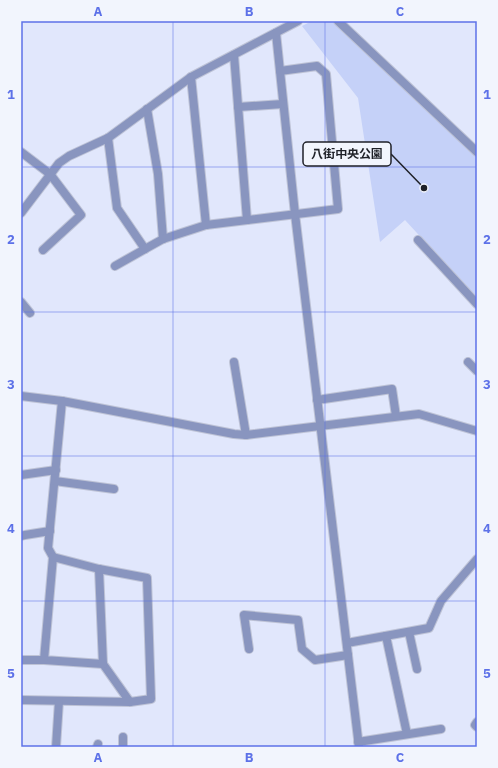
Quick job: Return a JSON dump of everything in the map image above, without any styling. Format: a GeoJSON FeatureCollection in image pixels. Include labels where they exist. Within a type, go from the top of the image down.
{"type":"FeatureCollection","features":[{"type":"Feature","properties":{"kind":"street"},"geometry":{"type":"LineString","coordinates":[[21,213],[59,163],[69,156],[108,138],[190,77],[298,21]]}},
{"type":"Feature","properties":{"kind":"street"},"geometry":{"type":"LineString","coordinates":[[338,21],[477,152]]}},
{"type":"Feature","properties":{"kind":"street"},"geometry":{"type":"LineString","coordinates":[[276,33],[295,214],[359,744],[441,729]]}},
{"type":"Feature","properties":{"kind":"street"},"geometry":{"type":"LineString","coordinates":[[234,55],[247,220]]}},
{"type":"Feature","properties":{"kind":"street"},"geometry":{"type":"LineString","coordinates":[[115,266],[164,239],[206,225],[338,209],[326,74],[317,66],[280,71]]}},
{"type":"Feature","properties":{"kind":"street"},"geometry":{"type":"LineString","coordinates":[[190,77],[206,225]]}},
{"type":"Feature","properties":{"kind":"street"},"geometry":{"type":"LineString","coordinates":[[238,107],[283,104]]}},
{"type":"Feature","properties":{"kind":"street"},"geometry":{"type":"LineString","coordinates":[[148,109],[158,174],[164,239]]}},
{"type":"Feature","properties":{"kind":"street"},"geometry":{"type":"LineString","coordinates":[[108,138],[117,208],[145,249]]}},
{"type":"Feature","properties":{"kind":"street"},"geometry":{"type":"LineString","coordinates":[[21,152],[50,174],[81,215],[43,250]]}},
{"type":"Feature","properties":{"kind":"street"},"geometry":{"type":"LineString","coordinates":[[418,240],[477,304]]}},
{"type":"Feature","properties":{"kind":"street"},"geometry":{"type":"LineString","coordinates":[[21,302],[30,314]]}},
{"type":"Feature","properties":{"kind":"street"},"geometry":{"type":"LineString","coordinates":[[234,362],[246,435]]}},
{"type":"Feature","properties":{"kind":"street"},"geometry":{"type":"LineString","coordinates":[[468,362],[477,371]]}},
{"type":"Feature","properties":{"kind":"street"},"geometry":{"type":"LineString","coordinates":[[317,400],[392,388],[396,416]]}},
{"type":"Feature","properties":{"kind":"street"},"geometry":{"type":"LineString","coordinates":[[21,396],[62,401],[246,435],[420,414],[477,432]]}},
{"type":"Feature","properties":{"kind":"street"},"geometry":{"type":"LineString","coordinates":[[44,660],[53,558],[48,548],[62,401]]}},
{"type":"Feature","properties":{"kind":"street"},"geometry":{"type":"LineString","coordinates":[[21,475],[56,470]]}},
{"type":"Feature","properties":{"kind":"street"},"geometry":{"type":"LineString","coordinates":[[55,481],[114,489]]}},
{"type":"Feature","properties":{"kind":"street"},"geometry":{"type":"LineString","coordinates":[[21,536],[50,531]]}},
{"type":"Feature","properties":{"kind":"street"},"geometry":{"type":"LineString","coordinates":[[21,700],[130,702],[151,700],[147,578],[53,558]]}},
{"type":"Feature","properties":{"kind":"street"},"geometry":{"type":"LineString","coordinates":[[347,643],[429,628],[441,601],[477,559]]}},
{"type":"Feature","properties":{"kind":"street"},"geometry":{"type":"LineString","coordinates":[[99,569],[102,664],[130,702]]}},
{"type":"Feature","properties":{"kind":"street"},"geometry":{"type":"LineString","coordinates":[[249,649],[244,615],[298,620],[302,650],[315,660],[348,655]]}},
{"type":"Feature","properties":{"kind":"street"},"geometry":{"type":"LineString","coordinates":[[409,632],[417,670]]}},
{"type":"Feature","properties":{"kind":"street"},"geometry":{"type":"LineString","coordinates":[[386,636],[407,734]]}},
{"type":"Feature","properties":{"kind":"street"},"geometry":{"type":"LineString","coordinates":[[21,660],[102,664]]}},
{"type":"Feature","properties":{"kind":"street"},"geometry":{"type":"LineString","coordinates":[[56,747],[59,701]]}},
{"type":"Feature","properties":{"kind":"street"},"geometry":{"type":"LineString","coordinates":[[477,722],[475,725],[477,727]]}},
{"type":"Feature","properties":{"kind":"street"},"geometry":{"type":"LineString","coordinates":[[123,737],[123,747]]}},
{"type":"Feature","properties":{"kind":"shaded area"},"geometry":{"type":"Polygon","coordinates":[[[312,21],[332,21],[477,157],[477,298],[405,220],[380,242],[358,98],[302,26],[312,21]]]}},
{"type":"Feature","properties":{"kind":"place","name":"八街中央公園"},"geometry":{"type":"Point","coordinates":[424,188]}}]}
